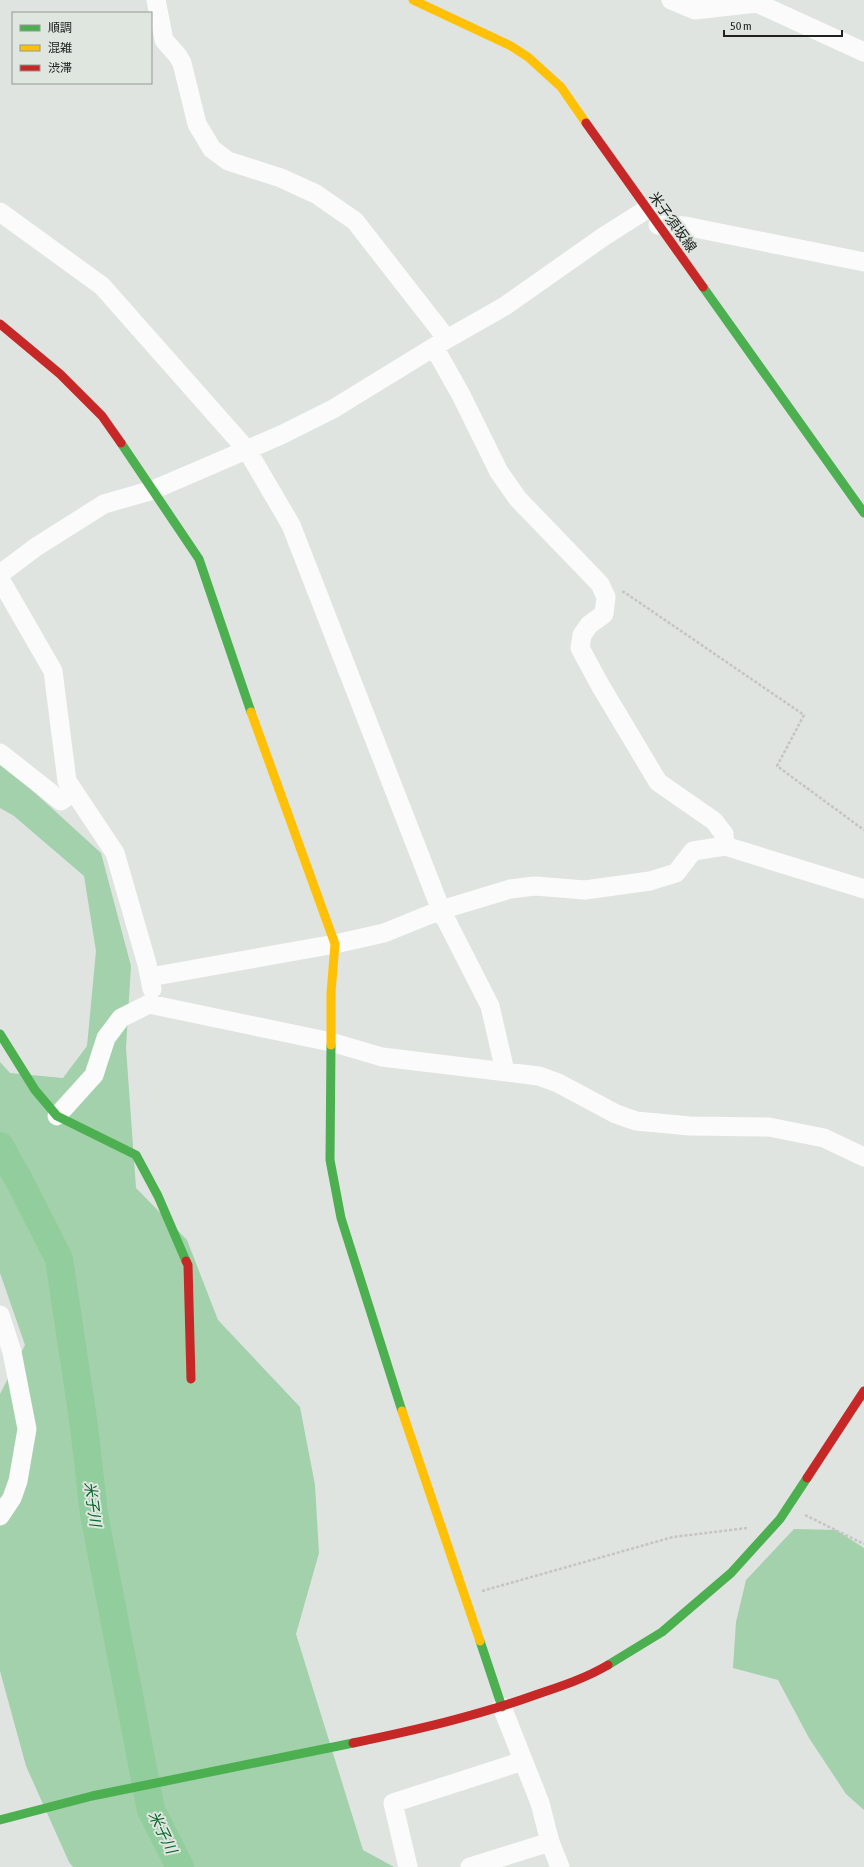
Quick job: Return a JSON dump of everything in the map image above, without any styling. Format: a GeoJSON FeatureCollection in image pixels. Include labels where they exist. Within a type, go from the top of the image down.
{"type":"FeatureCollection","features":[{"type":"Feature","properties":{"kind":"street"},"geometry":{"type":"LineString","coordinates":[[156,0],[164,40],[182,63],[197,124],[212,149],[228,161],[281,178],[316,194],[355,221],[440,343],[499,472],[518,499],[600,584],[606,597],[604,614],[589,625],[582,635],[580,648],[600,685],[658,782],[714,821],[724,834],[725,846]]}},
{"type":"Feature","properties":{"kind":"street"},"geometry":{"type":"LineString","coordinates":[[672,0],[695,10],[757,3],[864,52]]}},
{"type":"Feature","properties":{"kind":"street","name":"米子須坂線"},"geometry":{"type":"LineString","coordinates":[[421,2],[511,46],[533,62],[561,87],[864,513]]}},
{"type":"Feature","properties":{"kind":"street"},"geometry":{"type":"LineString","coordinates":[[0,574],[36,547],[104,504],[153,490],[281,435],[334,409],[440,343],[505,306],[603,237],[647,209]]}},
{"type":"Feature","properties":{"kind":"street"},"geometry":{"type":"LineString","coordinates":[[0,212],[102,286],[247,450],[291,525],[440,910],[490,1006],[505,1072]]}},
{"type":"Feature","properties":{"kind":"street"},"geometry":{"type":"LineString","coordinates":[[658,225],[685,226],[864,262]]}},
{"type":"Feature","properties":{"kind":"street"},"geometry":{"type":"LineString","coordinates":[[0,324],[60,374],[102,416],[199,559],[263,746],[309,868],[335,944],[331,994],[330,1160],[341,1218],[382,1351],[464,1596],[502,1707],[540,1803],[550,1842],[560,1867]]}},
{"type":"Feature","properties":{"kind":"street"},"geometry":{"type":"LineString","coordinates":[[0,579],[53,671],[67,782],[114,853],[150,977],[152,991],[149,1004]]}},
{"type":"Feature","properties":{"kind":"street"},"geometry":{"type":"LineString","coordinates":[[0,753],[61,801],[74,792]]}},
{"type":"Feature","properties":{"kind":"street"},"geometry":{"type":"LineString","coordinates":[[150,977],[335,944],[384,933],[440,910],[510,889],[535,886],[585,890],[650,881],[676,873],[693,851],[725,846],[864,889]]}},
{"type":"Feature","properties":{"kind":"street"},"geometry":{"type":"LineString","coordinates":[[57,1116],[94,1075],[106,1038],[121,1018],[149,1004],[331,1042],[382,1057],[539,1076],[558,1083],[616,1114],[636,1121],[690,1126],[769,1127],[824,1138],[864,1157]]}},
{"type":"Feature","properties":{"kind":"street"},"geometry":{"type":"LineString","coordinates":[[0,1034],[35,1090],[57,1116],[136,1154],[158,1196],[188,1265],[191,1379]]}},
{"type":"Feature","properties":{"kind":"street"},"geometry":{"type":"LineString","coordinates":[[0,1315],[12,1352],[27,1429],[18,1481],[12,1498],[0,1516]]}},
{"type":"Feature","properties":{"kind":"street"},"geometry":{"type":"LineString","coordinates":[[0,1820],[92,1796],[435,1726],[502,1707],[589,1676],[662,1632],[730,1574],[775,1525],[864,1391]]}},
{"type":"Feature","properties":{"kind":"street"},"geometry":{"type":"LineString","coordinates":[[408,1867],[393,1803],[523,1761]]}},
{"type":"Feature","properties":{"kind":"street"},"geometry":{"type":"LineString","coordinates":[[470,1867],[550,1842]]}},
{"type":"Feature","properties":{"kind":"path"},"geometry":{"type":"LineString","coordinates":[[606,597],[624,592],[804,715],[777,766],[864,830]]}},
{"type":"Feature","properties":{"kind":"path"},"geometry":{"type":"LineString","coordinates":[[788,1507],[864,1544]]}},
{"type":"Feature","properties":{"kind":"path"},"geometry":{"type":"LineString","coordinates":[[464,1596],[673,1537],[775,1525]]}},
{"type":"Feature","properties":{"kind":"green space"},"geometry":{"type":"Polygon","coordinates":[[[0,761],[101,853],[131,966],[126,1048],[136,1188],[187,1240],[218,1320],[300,1407],[315,1485],[319,1553],[296,1634],[363,1850],[394,1867],[73,1867],[69,1862],[26,1766],[0,1671],[0,1394],[25,1345],[0,1273],[0,1062],[10,1073],[63,1078],[87,1046],[96,951],[84,876],[14,816],[0,808],[0,761]]]}},
{"type":"Feature","properties":{"kind":"green space"},"geometry":{"type":"Polygon","coordinates":[[[794,1529],[836,1530],[864,1548],[864,1810],[846,1794],[809,1738],[778,1680],[733,1668],[736,1622],[746,1580],[794,1529]]]}},
{"type":"Feature","properties":{"kind":"waterway","name":"米子川"},"geometry":{"type":"LineString","coordinates":[[0,1146],[59,1259],[84,1426],[94,1514],[151,1810],[180,1867]]}},
{"type":"Feature","properties":{"kind":"traffic: fast"},"geometry":{"type":"LineString","coordinates":[[703,287],[864,513]]}},
{"type":"Feature","properties":{"kind":"traffic: fast"},"geometry":{"type":"LineString","coordinates":[[121,443],[199,559],[251,712]]}},
{"type":"Feature","properties":{"kind":"traffic: fast"},"geometry":{"type":"LineString","coordinates":[[0,1034],[35,1090],[57,1116],[136,1155],[158,1196],[186,1261]]}},
{"type":"Feature","properties":{"kind":"traffic: fast"},"geometry":{"type":"LineString","coordinates":[[331,1045],[330,1160],[341,1218],[402,1411]]}},
{"type":"Feature","properties":{"kind":"traffic: fast"},"geometry":{"type":"LineString","coordinates":[[608,1665],[662,1632],[731,1573],[780,1519],[807,1478]]}},
{"type":"Feature","properties":{"kind":"traffic: fast"},"geometry":{"type":"LineString","coordinates":[[480,1641],[502,1707]]}},
{"type":"Feature","properties":{"kind":"traffic: fast"},"geometry":{"type":"LineString","coordinates":[[0,1820],[92,1796],[353,1743]]}},
{"type":"Feature","properties":{"kind":"traffic: slow"},"geometry":{"type":"LineString","coordinates":[[413,0],[511,46],[528,57],[561,87],[586,123]]}},
{"type":"Feature","properties":{"kind":"traffic: slow"},"geometry":{"type":"LineString","coordinates":[[251,712],[335,944],[331,993],[331,1045]]}},
{"type":"Feature","properties":{"kind":"traffic: slow"},"geometry":{"type":"LineString","coordinates":[[402,1411],[480,1641]]}},
{"type":"Feature","properties":{"kind":"traffic: jam"},"geometry":{"type":"LineString","coordinates":[[586,123],[703,287]]}},
{"type":"Feature","properties":{"kind":"traffic: jam"},"geometry":{"type":"LineString","coordinates":[[0,324],[60,374],[102,416],[121,443]]}},
{"type":"Feature","properties":{"kind":"traffic: jam"},"geometry":{"type":"LineString","coordinates":[[186,1261],[188,1265],[191,1379]]}},
{"type":"Feature","properties":{"kind":"traffic: jam"},"geometry":{"type":"LineString","coordinates":[[807,1478],[864,1391]]}},
{"type":"Feature","properties":{"kind":"traffic: jam"},"geometry":{"type":"LineString","coordinates":[[353,1743],[423,1728],[515,1702],[574,1681],[608,1665]]}}]}
